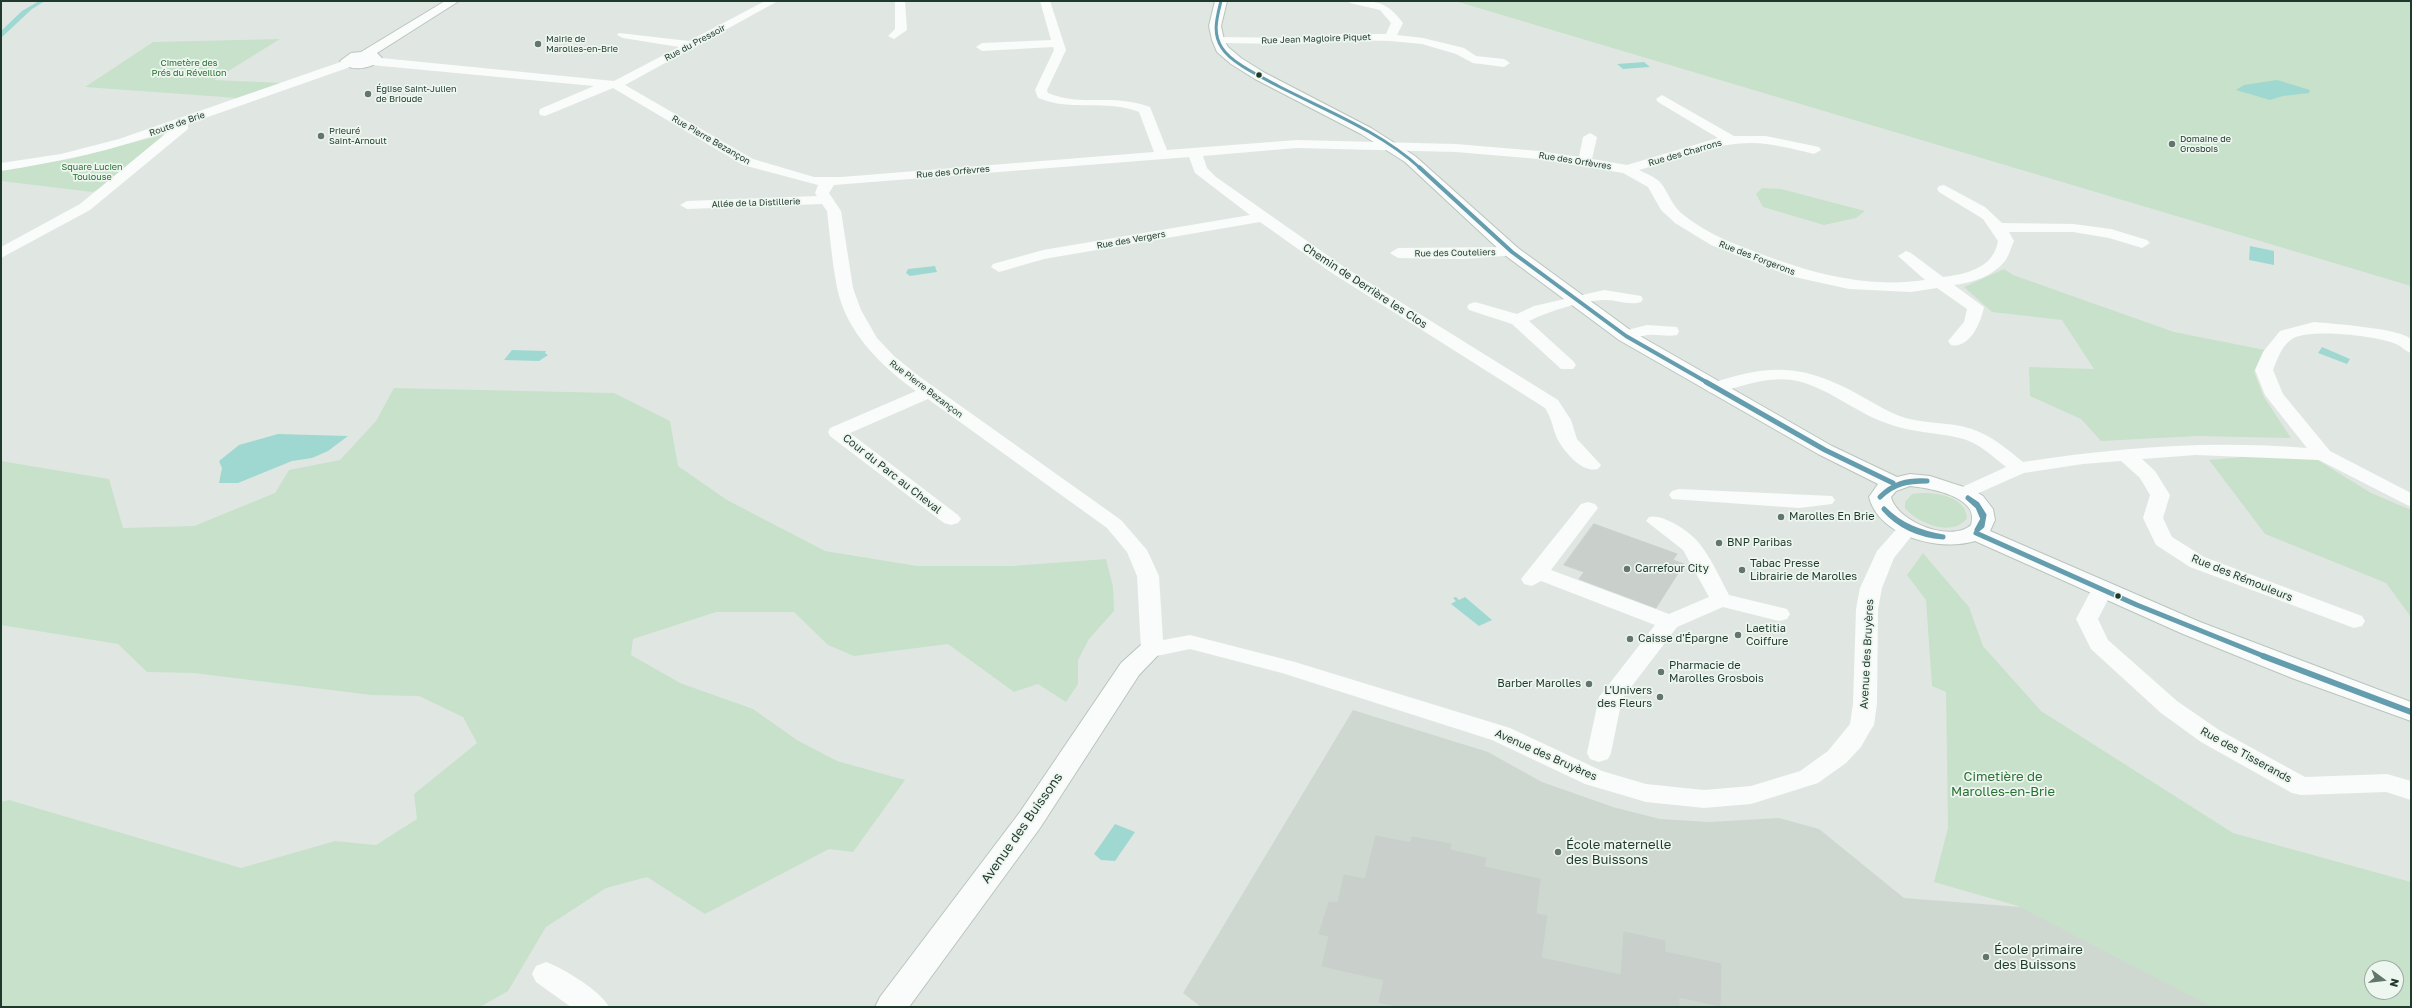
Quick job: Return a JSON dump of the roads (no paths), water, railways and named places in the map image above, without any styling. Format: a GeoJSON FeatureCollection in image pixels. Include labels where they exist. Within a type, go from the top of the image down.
{"type":"FeatureCollection","features":[{"type":"Feature","properties":{"kind":"street"},"geometry":{"type":"LineString","coordinates":[[349,63],[347,61],[349,59],[368,58],[453,1]]}},
{"type":"Feature","properties":{"kind":"street","name":"Rue du Pressoir"},"geometry":{"type":"LineString","coordinates":[[545,112],[612,85],[773,1]]}},
{"type":"Feature","properties":{"kind":"street"},"geometry":{"type":"LineString","coordinates":[[894,36],[901,30],[900,1]]}},
{"type":"Feature","properties":{"kind":"street"},"geometry":{"type":"LineString","coordinates":[[1045,1],[1058,43],[1059,54],[1041,90],[1042,95],[1051,101],[1065,103],[1119,103],[1137,106],[1145,110],[1162,155]]}},
{"type":"Feature","properties":{"kind":"street"},"geometry":{"type":"LineString","coordinates":[[1221,1],[1215,26],[1218,40],[1222,49],[1236,61],[1260,76],[1339,115],[1410,159],[1512,252],[1626,336],[1825,450],[1893,483],[1924,481],[1941,484],[1965,494],[1978,506],[1984,516],[1983,526],[1976,533],[1954,538],[1932,536],[1908,528],[1884,510],[1880,497],[1884,489],[1893,483]]}},
{"type":"Feature","properties":{"kind":"street"},"geometry":{"type":"LineString","coordinates":[[1354,1],[1384,8],[1397,23],[1390,38]]}},
{"type":"Feature","properties":{"kind":"street"},"geometry":{"type":"LineString","coordinates":[[623,35],[691,45]]}},
{"type":"Feature","properties":{"kind":"street","name":"Rue Jean Magloire Piquet"},"geometry":{"type":"LineString","coordinates":[[1218,40],[1294,41],[1340,37],[1390,38],[1436,44],[1460,51],[1473,59],[1504,63]]}},
{"type":"Feature","properties":{"kind":"street"},"geometry":{"type":"LineString","coordinates":[[982,47],[1058,43]]}},
{"type":"Feature","properties":{"kind":"street","name":"Rue Pierre Bezançon"},"geometry":{"type":"LineString","coordinates":[[368,58],[612,85],[748,162],[808,180],[829,182]]}},
{"type":"Feature","properties":{"kind":"street","name":"Route de Brie"},"geometry":{"type":"LineString","coordinates":[[1,167],[68,156],[124,142],[189,121],[349,63]]}},
{"type":"Feature","properties":{"kind":"street"},"geometry":{"type":"LineString","coordinates":[[1662,99],[1733,140]]}},
{"type":"Feature","properties":{"kind":"street"},"geometry":{"type":"LineString","coordinates":[[1,253],[85,207],[189,121]]}},
{"type":"Feature","properties":{"kind":"street"},"geometry":{"type":"LineString","coordinates":[[1584,162],[1590,137]]}},
{"type":"Feature","properties":{"kind":"street","name":"Rue des Charrons"},"geometry":{"type":"LineString","coordinates":[[1627,169],[1733,140],[1749,139],[1777,142],[1814,150]]}},
{"type":"Feature","properties":{"kind":"street","name":"Rue des Orfèvres"},"geometry":{"type":"LineString","coordinates":[[829,182],[1297,144],[1388,145],[1508,152],[1627,169]]}},
{"type":"Feature","properties":{"kind":"street","name":"Chemin de Derrière les Clos"},"geometry":{"type":"LineString","coordinates":[[1195,152],[1200,170],[1338,270],[1552,404],[1562,420],[1568,441],[1591,465]]}},
{"type":"Feature","properties":{"kind":"street","name":"Rue des Forgerons"},"geometry":{"type":"LineString","coordinates":[[1627,169],[1654,184],[1666,207],[1680,220],[1716,242],[1796,273],[1849,284],[1912,287],[1964,279],[1982,272],[1999,258],[2006,241],[2000,227]]}},
{"type":"Feature","properties":{"kind":"street"},"geometry":{"type":"LineString","coordinates":[[826,200],[822,193],[823,188],[829,182]]}},
{"type":"Feature","properties":{"kind":"street"},"geometry":{"type":"LineString","coordinates":[[1944,189],[1992,217],[2000,227],[2073,228],[2112,234],[2142,243]]}},
{"type":"Feature","properties":{"kind":"street","name":"Rue Pierre Bezançon"},"geometry":{"type":"LineString","coordinates":[[826,200],[834,212],[845,288],[853,310],[870,340],[888,360],[930,392],[1114,524],[1136,550],[1148,576],[1152,649]]}},
{"type":"Feature","properties":{"kind":"street","name":"Allée de la Distillerie"},"geometry":{"type":"LineString","coordinates":[[687,205],[826,200]]}},
{"type":"Feature","properties":{"kind":"street","name":"Rue des Vergers"},"geometry":{"type":"LineString","coordinates":[[999,267],[1043,255],[1263,217]]}},
{"type":"Feature","properties":{"kind":"street","name":"Rue des Couteliers"},"geometry":{"type":"LineString","coordinates":[[1398,253],[1463,254],[1512,252]]}},
{"type":"Feature","properties":{"kind":"street"},"geometry":{"type":"LineString","coordinates":[[1906,256],[1924,272],[1942,282],[1976,307],[1972,323],[1957,341]]}},
{"type":"Feature","properties":{"kind":"street"},"geometry":{"type":"LineString","coordinates":[[1518,320],[1540,309],[1604,295],[1635,299]]}},
{"type":"Feature","properties":{"kind":"street"},"geometry":{"type":"LineString","coordinates":[[1475,307],[1518,320],[1567,365]]}},
{"type":"Feature","properties":{"kind":"street"},"geometry":{"type":"LineString","coordinates":[[2323,455],[2274,395],[2264,370],[2272,352],[2286,335],[2314,327],[2355,331],[2402,340],[2411,348]]}},
{"type":"Feature","properties":{"kind":"street"},"geometry":{"type":"LineString","coordinates":[[1626,336],[1647,330],[1671,330]]}},
{"type":"Feature","properties":{"kind":"street"},"geometry":{"type":"LineString","coordinates":[[1715,388],[1751,376],[1793,375],[1828,386],[1891,419],[1921,428],[1965,433],[1989,444],[2019,468]]}},
{"type":"Feature","properties":{"kind":"street","name":"Cour du Parc au Cheval"},"geometry":{"type":"LineString","coordinates":[[930,392],[837,432],[950,519]]}},
{"type":"Feature","properties":{"kind":"street"},"geometry":{"type":"LineString","coordinates":[[1965,494],[2019,468],[2125,454],[2196,449],[2272,451],[2323,455],[2411,501]]}},
{"type":"Feature","properties":{"kind":"street","name":"Rue des Rémouleurs"},"geometry":{"type":"LineString","coordinates":[[2125,454],[2148,474],[2160,495],[2153,518],[2163,540],[2197,562],[2354,621]]}},
{"type":"Feature","properties":{"kind":"street"},"geometry":{"type":"LineString","coordinates":[[1679,494],[1799,502],[1825,500]]}},
{"type":"Feature","properties":{"kind":"street"},"geometry":{"type":"LineString","coordinates":[[1588,508],[1534,576],[1669,622]]}},
{"type":"Feature","properties":{"kind":"street"},"geometry":{"type":"LineString","coordinates":[[1656,521],[1690,546],[1721,600]]}},
{"type":"Feature","properties":{"kind":"street","name":"Avenue des Bruyères"},"geometry":{"type":"LineString","coordinates":[[1152,649],[1190,642],[1287,667],[1501,734],[1594,778],[1646,793],[1704,799],[1751,795],[1809,777],[1837,758],[1862,725],[1865,704],[1867,609],[1870,588],[1884,556],[1908,528]]}},
{"type":"Feature","properties":{"kind":"street"},"geometry":{"type":"LineString","coordinates":[[1976,533],[2102,590],[2315,678],[2411,712]]}},
{"type":"Feature","properties":{"kind":"street","name":"Rue des Tisserands"},"geometry":{"type":"LineString","coordinates":[[2102,590],[2087,619],[2099,644],[2169,707],[2210,736],[2301,786],[2342,786],[2387,783],[2411,790]]}},
{"type":"Feature","properties":{"kind":"street"},"geometry":{"type":"LineString","coordinates":[[1599,753],[1611,697],[1669,622],[1721,600],[1779,614]]}},
{"type":"Feature","properties":{"kind":"street","name":"Avenue des Buissons"},"geometry":{"type":"LineString","coordinates":[[897,1005],[1030,820],[1130,669],[1152,649]]}},
{"type":"Feature","properties":{"kind":"street"},"geometry":{"type":"LineString","coordinates":[[546,974],[594,1007]]}},
{"type":"Feature","properties":{"kind":"water"},"geometry":{"type":"Polygon","coordinates":[[[39,1],[45,1],[32,9],[1,38],[1,31],[22,11],[39,1]]]}},
{"type":"Feature","properties":{"kind":"water"},"geometry":{"type":"Polygon","coordinates":[[[1644,62],[1650,67],[1623,69],[1617,64],[1644,62]]]}},
{"type":"Feature","properties":{"kind":"water"},"geometry":{"type":"Polygon","coordinates":[[[2277,80],[2310,90],[2309,93],[2283,96],[2270,100],[2236,90],[2244,85],[2277,80]]]}},
{"type":"Feature","properties":{"kind":"water"},"geometry":{"type":"Polygon","coordinates":[[[2250,246],[2274,251],[2274,265],[2249,260],[2250,246]]]}},
{"type":"Feature","properties":{"kind":"water"},"geometry":{"type":"Polygon","coordinates":[[[935,266],[937,272],[910,276],[906,273],[908,269],[935,266]]]}},
{"type":"Feature","properties":{"kind":"water"},"geometry":{"type":"Polygon","coordinates":[[[2322,347],[2350,359],[2347,364],[2318,353],[2322,347]]]}},
{"type":"Feature","properties":{"kind":"water"},"geometry":{"type":"Polygon","coordinates":[[[512,350],[546,351],[545,353],[548,355],[539,361],[504,360],[512,350]]]}},
{"type":"Feature","properties":{"kind":"water"},"geometry":{"type":"Polygon","coordinates":[[[278,434],[348,436],[328,451],[312,458],[292,461],[238,483],[219,483],[222,468],[219,461],[239,445],[278,434]]]}},
{"type":"Feature","properties":{"kind":"water"},"geometry":{"type":"Polygon","coordinates":[[[1456,597],[1459,600],[1465,597],[1492,620],[1479,626],[1451,604],[1456,601],[1453,598],[1456,597]]]}},
{"type":"Feature","properties":{"kind":"water"},"geometry":{"type":"Polygon","coordinates":[[[1115,824],[1135,832],[1115,861],[1101,860],[1094,854],[1115,824]]]}},
{"type":"Feature","properties":{"kind":"place","name":"Mairie de Marolles-en-Brie"},"geometry":{"type":"Point","coordinates":[538,44]}},
{"type":"Feature","properties":{"kind":"place","name":"Église Saint-Julien de Brioude"},"geometry":{"type":"Point","coordinates":[368,94]}},
{"type":"Feature","properties":{"kind":"place","name":"Prieuré Saint-Arnoult"},"geometry":{"type":"Point","coordinates":[321,136]}},
{"type":"Feature","properties":{"kind":"place","name":"Domaine de Grosbois"},"geometry":{"type":"Point","coordinates":[2172,144]}},
{"type":"Feature","properties":{"kind":"place","name":"Marolles En Brie"},"geometry":{"type":"Point","coordinates":[1781,517]}},
{"type":"Feature","properties":{"kind":"place","name":"BNP Paribas"},"geometry":{"type":"Point","coordinates":[1719,543]}},
{"type":"Feature","properties":{"kind":"place","name":"Carrefour City"},"geometry":{"type":"Point","coordinates":[1627,569]}},
{"type":"Feature","properties":{"kind":"place","name":"Tabac Presse Librairie de Marolles"},"geometry":{"type":"Point","coordinates":[1742,570]}},
{"type":"Feature","properties":{"kind":"place","name":"Laetitia Coiffure"},"geometry":{"type":"Point","coordinates":[1738,635]}},
{"type":"Feature","properties":{"kind":"place","name":"Caisse d'Épargne"},"geometry":{"type":"Point","coordinates":[1630,639]}},
{"type":"Feature","properties":{"kind":"place","name":"Pharmacie de Marolles Grosbois"},"geometry":{"type":"Point","coordinates":[1661,672]}},
{"type":"Feature","properties":{"kind":"place","name":"Barber Marolles"},"geometry":{"type":"Point","coordinates":[1589,684]}},
{"type":"Feature","properties":{"kind":"place","name":"L'Univers des Fleurs"},"geometry":{"type":"Point","coordinates":[1660,697]}},
{"type":"Feature","properties":{"kind":"place","name":"École maternelle des Buissons"},"geometry":{"type":"Point","coordinates":[1558,852]}},
{"type":"Feature","properties":{"kind":"place","name":"École primaire des Buissons"},"geometry":{"type":"Point","coordinates":[1986,957]}},
{"type":"Feature","properties":{"kind":"park label","name":"Cimetère des Prés du Réveillon"},"geometry":{"type":"Point","coordinates":[189,68]}},
{"type":"Feature","properties":{"kind":"park label","name":"Square Lucien Toulouse"},"geometry":{"type":"Point","coordinates":[92,172]}},
{"type":"Feature","properties":{"kind":"park label","name":"Cimetière de Marolles-en-Brie"},"geometry":{"type":"Point","coordinates":[2003,784]}}]}
